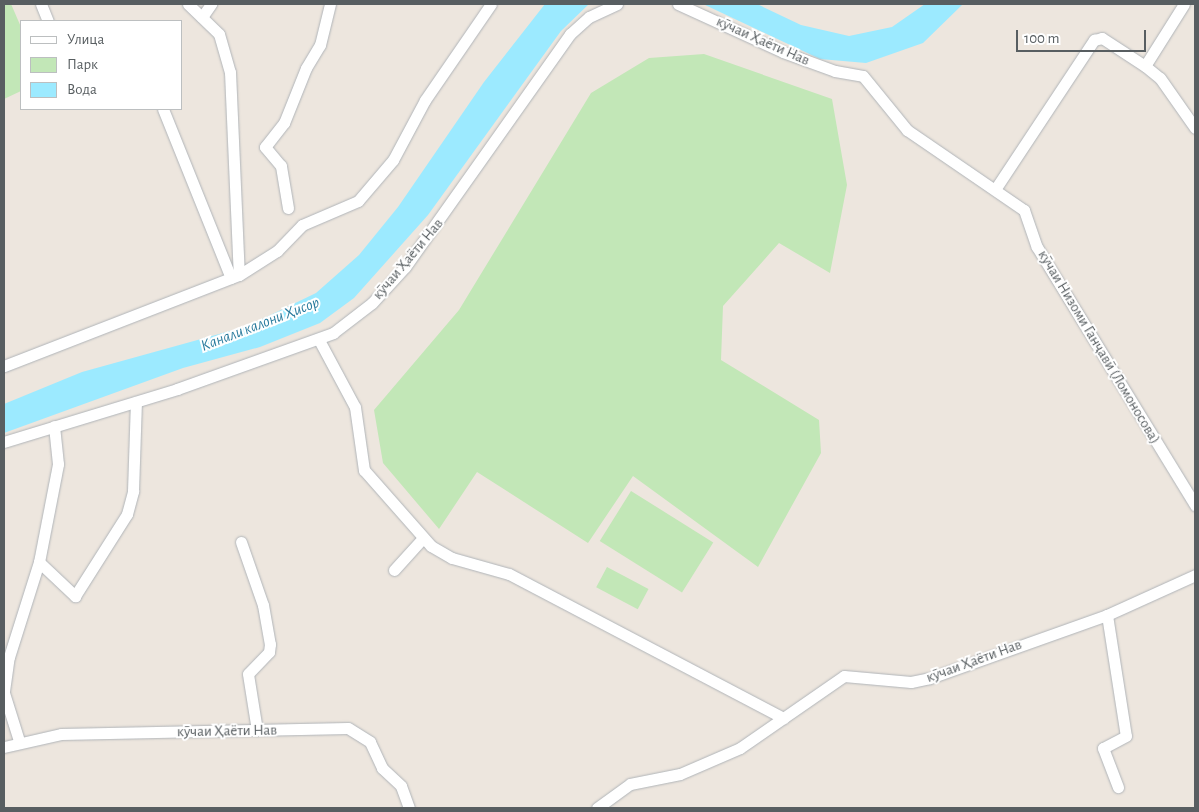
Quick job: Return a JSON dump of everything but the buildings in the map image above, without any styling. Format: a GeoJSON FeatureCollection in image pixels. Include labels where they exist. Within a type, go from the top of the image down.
{"type":"FeatureCollection","features":[{"type":"Feature","properties":{"kind":"street"},"geometry":{"type":"LineString","coordinates":[[41,4],[48,20]]}},
{"type":"Feature","properties":{"kind":"street"},"geometry":{"type":"LineString","coordinates":[[188,4],[219,34],[230,72],[235,276]]}},
{"type":"Feature","properties":{"kind":"street"},"geometry":{"type":"LineString","coordinates":[[202,17],[211,4]]}},
{"type":"Feature","properties":{"kind":"street"},"geometry":{"type":"LineString","coordinates":[[288,208],[281,166],[265,147],[284,123],[306,68],[320,45],[330,4]]}},
{"type":"Feature","properties":{"kind":"street"},"geometry":{"type":"LineString","coordinates":[[4,366],[235,276],[277,251],[302,225],[358,201],[372,188],[491,4]]}},
{"type":"Feature","properties":{"kind":"street","name":"кӯчаи Ҳаёти Нав"},"geometry":{"type":"LineString","coordinates":[[4,442],[136,402],[319,340],[346,324],[384,292],[477,170],[570,34],[589,17],[617,4]]}},
{"type":"Feature","properties":{"kind":"street","name":"кӯчаи Ҳаёти Нав"},"geometry":{"type":"LineString","coordinates":[[678,4],[783,52],[849,74],[863,76],[884,103]]}},
{"type":"Feature","properties":{"kind":"street"},"geometry":{"type":"LineString","coordinates":[[1145,66],[1184,4]]}},
{"type":"Feature","properties":{"kind":"street"},"geometry":{"type":"LineString","coordinates":[[996,188],[1094,40],[1102,38],[1160,78],[1195,128]]}},
{"type":"Feature","properties":{"kind":"street","name":"кӯчаи Низоми Ганҷавӣ (Ломоносова)"},"geometry":{"type":"LineString","coordinates":[[884,103],[907,130],[996,188],[1029,218],[1037,247],[1195,505]]}},
{"type":"Feature","properties":{"kind":"street"},"geometry":{"type":"LineString","coordinates":[[163,110],[235,276]]}},
{"type":"Feature","properties":{"kind":"street"},"geometry":{"type":"LineString","coordinates":[[319,340],[355,407],[364,470],[423,538],[452,558],[509,574],[783,718]]}},
{"type":"Feature","properties":{"kind":"street"},"geometry":{"type":"LineString","coordinates":[[39,562],[75,596],[112,542],[127,514],[133,491],[136,402]]}},
{"type":"Feature","properties":{"kind":"street"},"geometry":{"type":"LineString","coordinates":[[19,741],[4,692],[9,657],[39,562],[58,464],[54,426]]}},
{"type":"Feature","properties":{"kind":"street"},"geometry":{"type":"LineString","coordinates":[[394,570],[423,538]]}},
{"type":"Feature","properties":{"kind":"street"},"geometry":{"type":"LineString","coordinates":[[241,542],[263,605],[270,644],[269,652],[248,674],[257,730]]}},
{"type":"Feature","properties":{"kind":"street","name":"кӯчаи Ҳаёти Нав"},"geometry":{"type":"LineString","coordinates":[[597,808],[630,784],[680,774],[740,748],[844,676],[920,681],[1107,615],[1195,575]]}},
{"type":"Feature","properties":{"kind":"street"},"geometry":{"type":"LineString","coordinates":[[1107,615],[1126,736],[1103,748],[1118,787]]}},
{"type":"Feature","properties":{"kind":"street","name":"кӯчаи Ҳаёти Нав"},"geometry":{"type":"LineString","coordinates":[[4,747],[19,741],[61,734],[330,728],[361,734],[370,742],[382,768],[401,786],[409,808]]}},
{"type":"Feature","properties":{"kind":"green space"},"geometry":{"type":"Polygon","coordinates":[[[4,4],[11,4],[20,25],[20,91],[4,99],[4,4]]]}},
{"type":"Feature","properties":{"kind":"green space"},"geometry":{"type":"Polygon","coordinates":[[[704,54],[832,99],[847,185],[830,273],[779,243],[723,306],[721,360],[819,420],[821,453],[758,567],[633,476],[588,543],[477,472],[439,529],[383,463],[374,410],[459,310],[591,93],[649,58],[704,54]]]}},
{"type":"Feature","properties":{"kind":"green space"},"geometry":{"type":"Polygon","coordinates":[[[631,491],[713,542],[682,592],[600,541],[631,491]]]}},
{"type":"Feature","properties":{"kind":"green space"},"geometry":{"type":"Polygon","coordinates":[[[607,567],[648,589],[638,609],[596,587],[607,567]]]}},
{"type":"Feature","properties":{"kind":"water","name":"Канали калони Ҳисор"},"geometry":{"type":"Polygon","coordinates":[[[545,4],[589,4],[561,31],[428,215],[354,298],[320,323],[260,347],[183,368],[4,433],[4,404],[82,372],[248,326],[316,293],[359,255],[398,207],[484,82],[545,4]]]}},
{"type":"Feature","properties":{"kind":"water"},"geometry":{"type":"Polygon","coordinates":[[[703,4],[757,4],[801,25],[849,36],[892,27],[925,4],[963,4],[923,43],[866,63],[820,59],[703,4]]]}}]}
